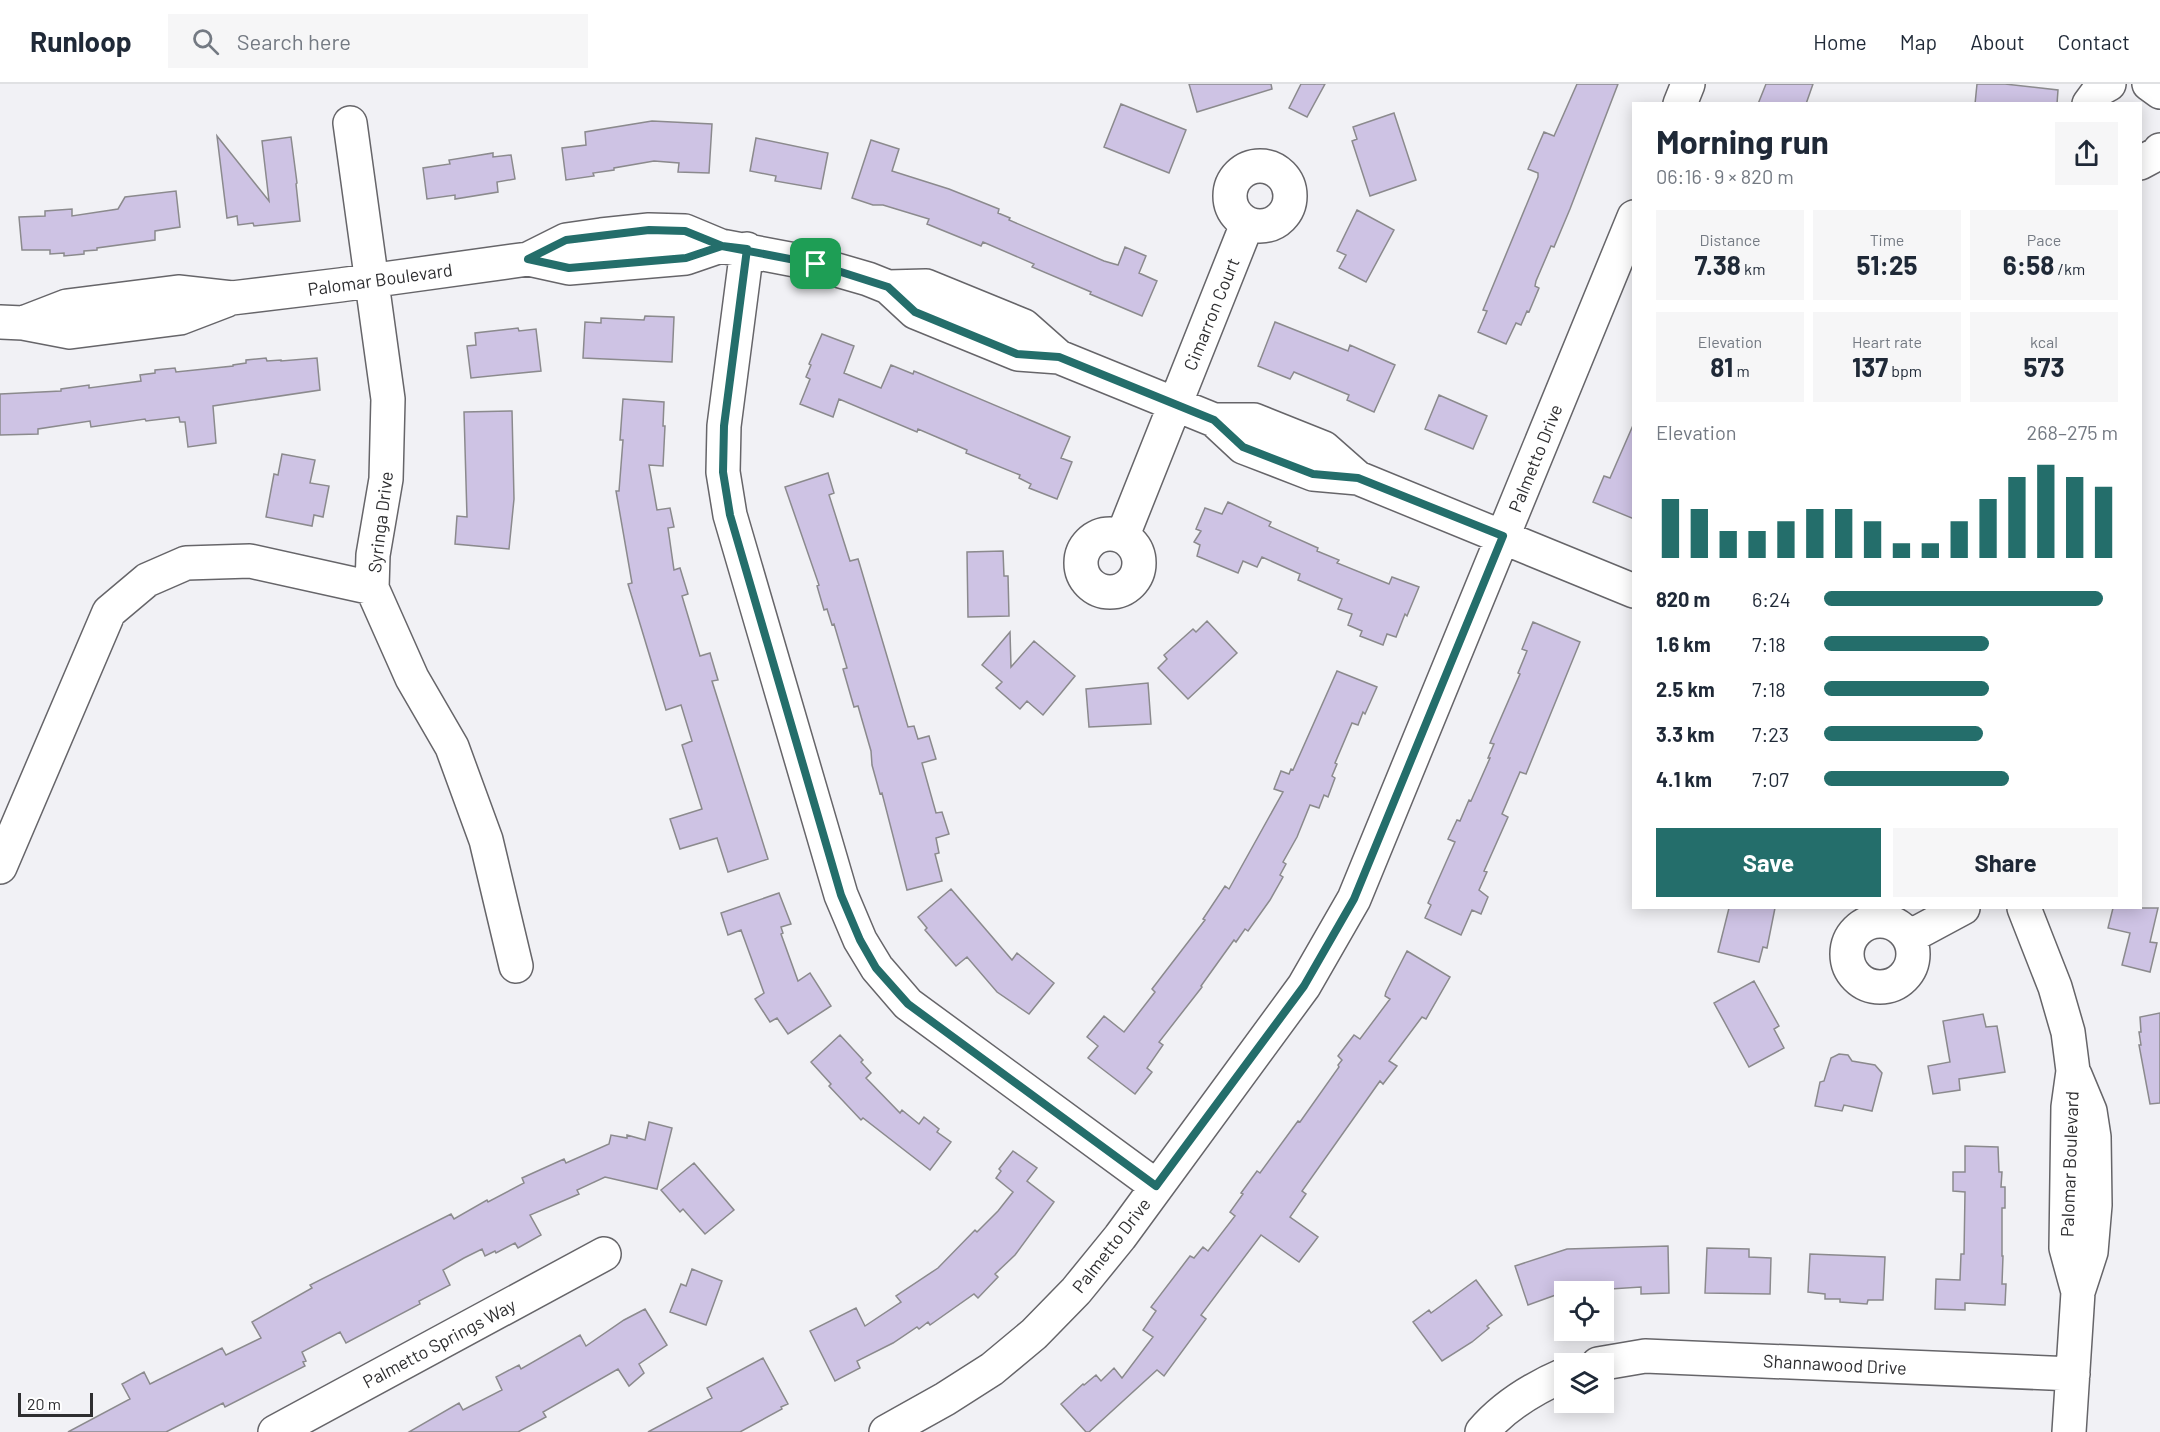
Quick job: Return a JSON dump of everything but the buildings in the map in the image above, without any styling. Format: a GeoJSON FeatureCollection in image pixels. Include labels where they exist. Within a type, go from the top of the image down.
{"type":"FeatureCollection","features":[{"type":"Feature","properties":{"kind":"street"},"geometry":{"type":"LineString","coordinates":[[1681,102],[1688,84]]}},
{"type":"Feature","properties":{"kind":"street"},"geometry":{"type":"LineString","coordinates":[[2090,102],[2100,89],[2109,84]]}},
{"type":"Feature","properties":{"kind":"street"},"geometry":{"type":"LineString","coordinates":[[2149,84],[2160,93]]}},
{"type":"Feature","properties":{"kind":"street","name":"Syringa Drive"},"geometry":{"type":"LineString","coordinates":[[350,123],[388,399],[386,479],[373,555],[372,588],[412,678],[452,747],[486,840],[516,966]]}},
{"type":"Feature","properties":{"kind":"street"},"geometry":{"type":"LineString","coordinates":[[2142,162],[2160,150]]}},
{"type":"Feature","properties":{"kind":"street","name":"Palmetto Drive"},"geometry":{"type":"LineString","coordinates":[[886,1432],[992,1369],[1034,1334],[1076,1291],[1120,1237],[1304,986],[1354,899],[1632,222]]}},
{"type":"Feature","properties":{"kind":"street","name":"Cimarron Court"},"geometry":{"type":"LineString","coordinates":[[1123,536],[1246,224]]}},
{"type":"Feature","properties":{"kind":"street"},"geometry":{"type":"LineString","coordinates":[[1156,1186],[908,1004],[876,968],[860,940],[838,884],[730,515],[723,472],[734,248],[816,264],[888,287],[915,312],[1017,354],[1059,357],[1214,420],[1243,447],[1313,474],[1358,478],[1632,590]]}},
{"type":"Feature","properties":{"kind":"street","name":"Palomar Boulevard"},"geometry":{"type":"LineString","coordinates":[[12,323],[70,332],[180,318],[232,298],[528,259],[569,268],[686,258],[734,248]]}},
{"type":"Feature","properties":{"kind":"street"},"geometry":{"type":"LineString","coordinates":[[0,867],[109,612],[147,580],[186,563],[250,561],[372,588]]}},
{"type":"Feature","properties":{"kind":"street"},"geometry":{"type":"LineString","coordinates":[[1909,937],[1961,909]]}},
{"type":"Feature","properties":{"kind":"street","name":"Palomar Boulevard"},"geometry":{"type":"LineString","coordinates":[[2024,909],[2055,987],[2068,1032],[2073,1071],[2068,1107],[2066,1248],[2078,1292],[2069,1432]]}},
{"type":"Feature","properties":{"kind":"street","name":"Palmetto Springs Way"},"geometry":{"type":"LineString","coordinates":[[275,1432],[604,1254]]}},
{"type":"Feature","properties":{"kind":"street","name":"Shannawood Drive"},"geometry":{"type":"LineString","coordinates":[[1614,1361],[1645,1356],[2073,1374]]}},
{"type":"Feature","properties":{"kind":"street"},"geometry":{"type":"LineString","coordinates":[[1482,1432],[1514,1402],[1541,1384],[1554,1379]]}},
{"type":"Feature","properties":{"kind":"route"},"geometry":{"type":"LineString","coordinates":[[816,264],[747,249],[722,246],[686,258],[569,268],[528,259],[566,240],[649,230],[685,231],[722,246],[747,249],[724,426],[723,472],[730,515],[841,895],[860,940],[876,968],[908,1004],[1156,1186],[1304,986],[1334,937],[1354,899],[1503,536],[1358,478],[1313,474],[1243,447],[1214,420],[1059,357],[1017,354],[915,312],[888,287],[816,264]]}}]}
